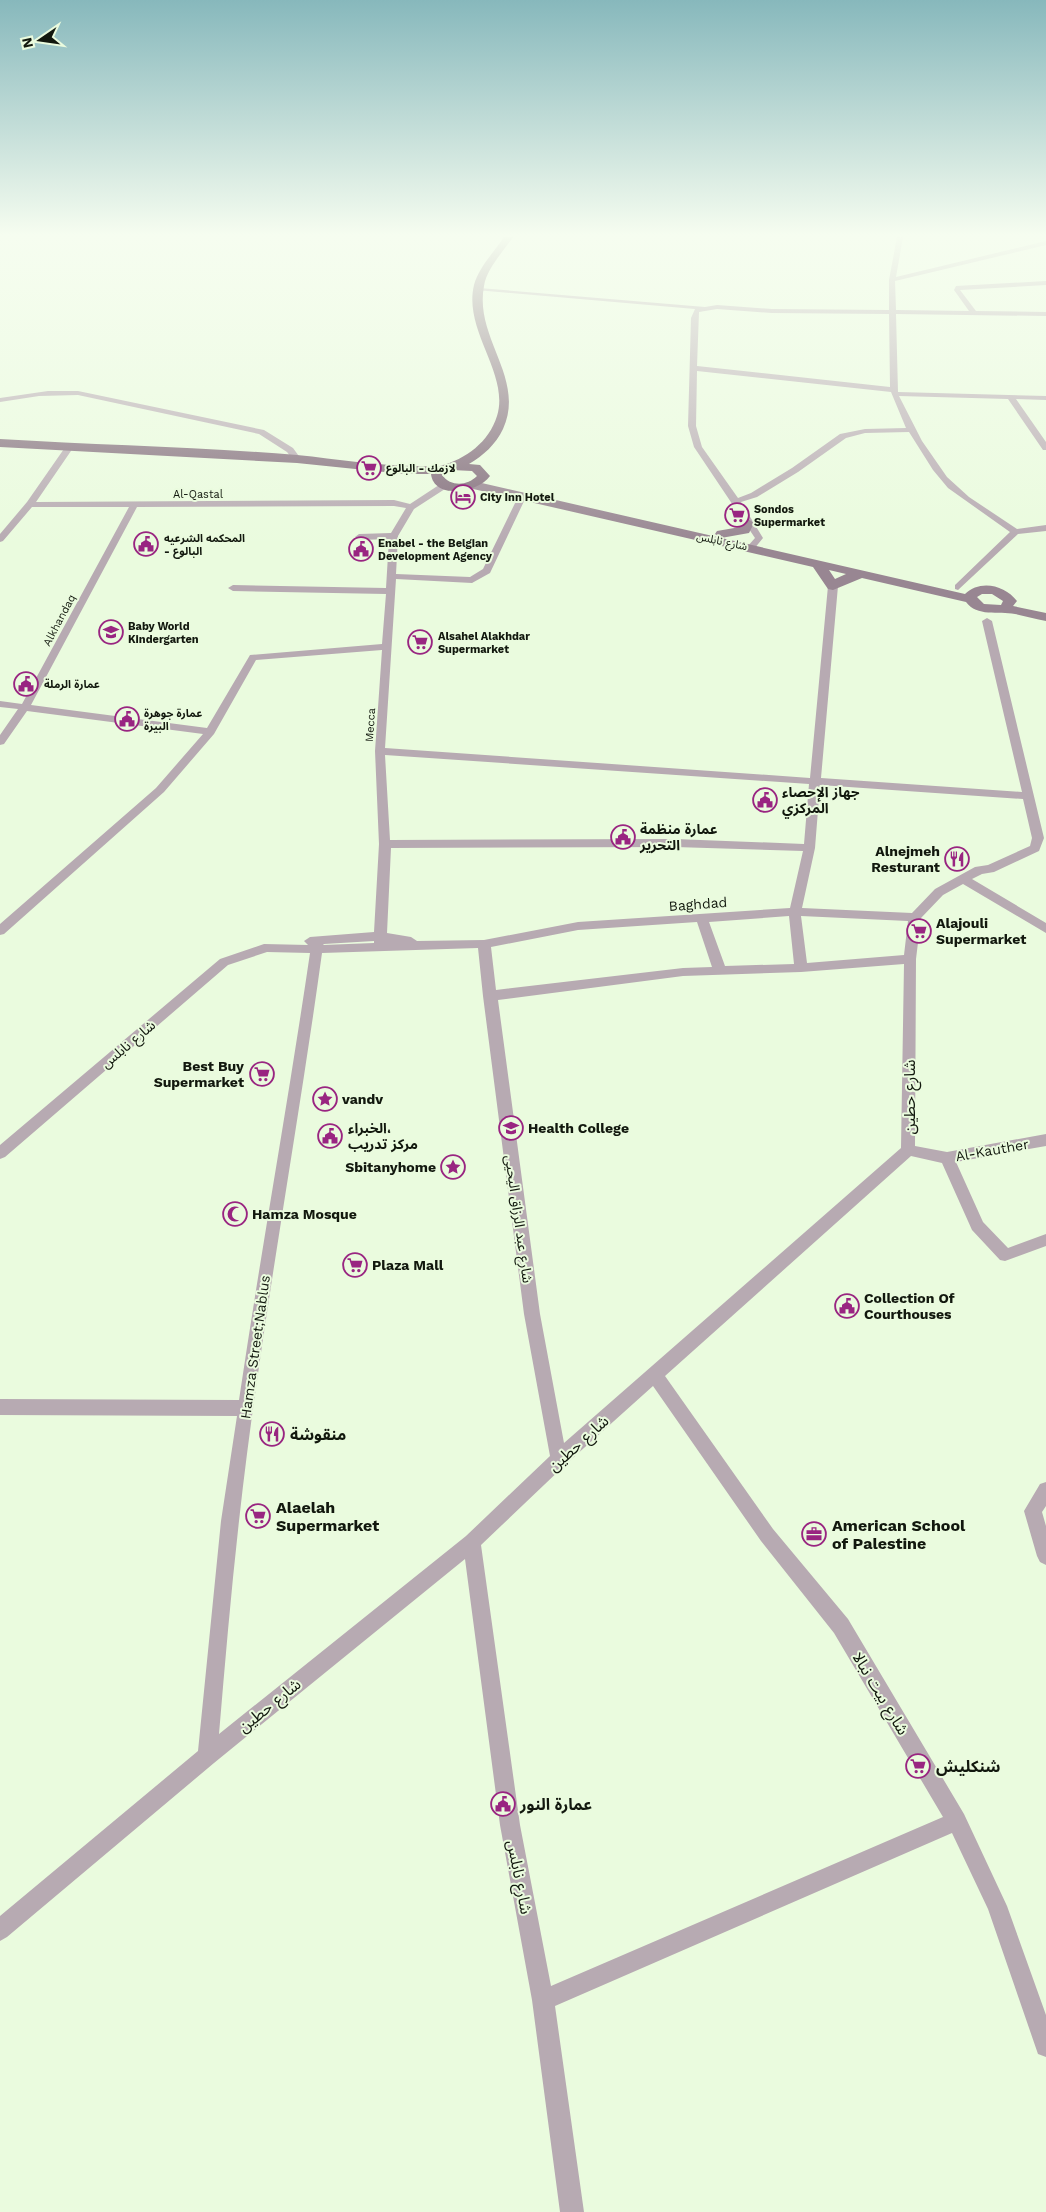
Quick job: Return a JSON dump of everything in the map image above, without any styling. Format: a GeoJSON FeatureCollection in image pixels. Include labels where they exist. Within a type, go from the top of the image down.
{"type":"FeatureCollection","features":[{"type":"Feature","properties":{"kind":"main road"},"geometry":{"type":"LineString","coordinates":[[441,479],[457,465],[471,458],[490,440],[500,425],[506,408],[506,397],[485,340]]}},
{"type":"Feature","properties":{"kind":"main road"},"geometry":{"type":"LineString","coordinates":[[0,443],[69,448],[297,458],[404,470],[441,479],[459,487],[473,485],[482,473],[481,459],[498,439],[510,416],[511,395],[491,340]]}},
{"type":"Feature","properties":{"kind":"main road"},"geometry":{"type":"LineString","coordinates":[[457,465],[470,466],[482,473]]}},
{"type":"Feature","properties":{"kind":"main road","name":"شارع نابلس"},"geometry":{"type":"LineString","coordinates":[[482,473],[526,491],[721,534],[754,545],[862,574],[975,599]]}},
{"type":"Feature","properties":{"kind":"main road","name":"شارع نابلس"},"geometry":{"type":"LineString","coordinates":[[473,485],[958,587],[975,599]]}},
{"type":"Feature","properties":{"kind":"main road"},"geometry":{"type":"LineString","coordinates":[[721,534],[745,530],[748,522]]}},
{"type":"Feature","properties":{"kind":"main road"},"geometry":{"type":"LineString","coordinates":[[816,562],[833,586],[844,579],[862,574]]}},
{"type":"Feature","properties":{"kind":"main road"},"geometry":{"type":"LineString","coordinates":[[975,599],[994,590],[1004,605]]}},
{"type":"Feature","properties":{"kind":"main road"},"geometry":{"type":"LineString","coordinates":[[975,599],[1046,617]]}},
{"type":"Feature","properties":{"kind":"main road"},"geometry":{"type":"LineString","coordinates":[[975,599],[987,621],[1004,605],[1046,606]]}},
{"type":"Feature","properties":{"kind":"street"},"geometry":{"type":"LineString","coordinates":[[693,340],[692,426],[696,441],[711,467],[758,534],[759,538],[754,545]]}},
{"type":"Feature","properties":{"kind":"street"},"geometry":{"type":"LineString","coordinates":[[893,340],[894,392],[911,430],[949,485],[1015,532]]}},
{"type":"Feature","properties":{"kind":"street"},"geometry":{"type":"LineString","coordinates":[[692,368],[894,392],[1046,398]]}},
{"type":"Feature","properties":{"kind":"street"},"geometry":{"type":"LineString","coordinates":[[0,400],[28,394],[52,392],[78,394],[261,432],[290,450],[297,458]]}},
{"type":"Feature","properties":{"kind":"street"},"geometry":{"type":"LineString","coordinates":[[1011,398],[1046,448]]}},
{"type":"Feature","properties":{"kind":"street"},"geometry":{"type":"LineString","coordinates":[[736,501],[754,495],[795,470],[843,436],[865,431],[911,430]]}},
{"type":"Feature","properties":{"kind":"street"},"geometry":{"type":"LineString","coordinates":[[0,539],[30,504],[69,448]]}},
{"type":"Feature","properties":{"kind":"street"},"geometry":{"type":"LineString","coordinates":[[411,507],[441,479]]}},
{"type":"Feature","properties":{"kind":"street"},"geometry":{"type":"LineString","coordinates":[[392,576],[472,580],[487,571],[522,496]]}},
{"type":"Feature","properties":{"kind":"street","name":"Al-Qastal"},"geometry":{"type":"LineString","coordinates":[[30,504],[394,503],[411,507]]}},
{"type":"Feature","properties":{"kind":"street","name":"Alkhandaq"},"geometry":{"type":"LineString","coordinates":[[0,742],[25,707],[134,505]]}},
{"type":"Feature","properties":{"kind":"street","name":"Mecca"},"geometry":{"type":"LineString","coordinates":[[380,949],[385,844],[380,751],[394,536],[411,507]]}},
{"type":"Feature","properties":{"kind":"street"},"geometry":{"type":"LineString","coordinates":[[958,587],[1015,532],[1046,528]]}},
{"type":"Feature","properties":{"kind":"street"},"geometry":{"type":"LineString","coordinates":[[359,537],[394,536]]}},
{"type":"Feature","properties":{"kind":"street"},"geometry":{"type":"LineString","coordinates":[[801,968],[795,912],[809,848],[833,586]]}},
{"type":"Feature","properties":{"kind":"street"},"geometry":{"type":"LineString","coordinates":[[233,588],[391,591]]}},
{"type":"Feature","properties":{"kind":"street"},"geometry":{"type":"LineString","coordinates":[[915,917],[939,892],[980,870],[990,868],[1039,841],[987,621]]}},
{"type":"Feature","properties":{"kind":"street"},"geometry":{"type":"LineString","coordinates":[[0,931],[160,790],[210,732],[253,657],[387,647]]}},
{"type":"Feature","properties":{"kind":"street"},"geometry":{"type":"LineString","coordinates":[[0,704],[210,732]]}},
{"type":"Feature","properties":{"kind":"street"},"geometry":{"type":"LineString","coordinates":[[380,751],[1028,796]]}},
{"type":"Feature","properties":{"kind":"street"},"geometry":{"type":"LineString","coordinates":[[1034,819],[1046,828]]}},
{"type":"Feature","properties":{"kind":"street"},"geometry":{"type":"LineString","coordinates":[[385,844],[675,842],[809,848]]}},
{"type":"Feature","properties":{"kind":"street"},"geometry":{"type":"LineString","coordinates":[[964,879],[1046,929]]}},
{"type":"Feature","properties":{"kind":"street","name":"Baghdad"},"geometry":{"type":"LineString","coordinates":[[484,944],[578,926],[795,912],[915,917]]}},
{"type":"Feature","properties":{"kind":"street","name":"شارع حطين"},"geometry":{"type":"LineString","coordinates":[[0,1930],[206,1756],[472,1542],[559,1459],[908,1150],[910,959],[915,917]]}},
{"type":"Feature","properties":{"kind":"street"},"geometry":{"type":"LineString","coordinates":[[702,919],[720,971]]}},
{"type":"Feature","properties":{"kind":"street"},"geometry":{"type":"LineString","coordinates":[[317,946],[380,936],[428,944]]}},
{"type":"Feature","properties":{"kind":"street"},"geometry":{"type":"LineString","coordinates":[[317,946],[380,949],[428,944],[484,944]]}},
{"type":"Feature","properties":{"kind":"street","name":"شارع عبد الرزاق اليحيى"},"geometry":{"type":"LineString","coordinates":[[484,944],[489,996],[532,1314],[559,1459]]}},
{"type":"Feature","properties":{"kind":"street","name":"شارع نابلس"},"geometry":{"type":"LineString","coordinates":[[0,1153],[224,962],[264,948],[317,946]]}},
{"type":"Feature","properties":{"kind":"street","name":"Hamza Street;Nablus"},"geometry":{"type":"LineString","coordinates":[[206,1756],[230,1521],[276,1201],[300,1064],[317,946]]}},
{"type":"Feature","properties":{"kind":"street"},"geometry":{"type":"LineString","coordinates":[[489,996],[683,972],[801,968],[910,959]]}},
{"type":"Feature","properties":{"kind":"street","name":"Al-Kauther"},"geometry":{"type":"LineString","coordinates":[[908,1150],[947,1158],[1046,1140]]}},
{"type":"Feature","properties":{"kind":"street"},"geometry":{"type":"LineString","coordinates":[[947,1158],[977,1226],[1005,1255],[1046,1240]]}},
{"type":"Feature","properties":{"kind":"street","name":"شارع بيت نبالا"},"geometry":{"type":"LineString","coordinates":[[655,1375],[767,1536],[841,1626],[957,1821],[997,1906],[1045,2040]]}},
{"type":"Feature","properties":{"kind":"street"},"geometry":{"type":"LineString","coordinates":[[0,1407],[246,1408]]}},
{"type":"Feature","properties":{"kind":"street"},"geometry":{"type":"LineString","coordinates":[[1046,1490],[1033,1511],[1046,1556]]}},
{"type":"Feature","properties":{"kind":"street","name":"شارع نابلس"},"geometry":{"type":"LineString","coordinates":[[472,1542],[510,1825],[543,2000],[572,2212]]}},
{"type":"Feature","properties":{"kind":"street"},"geometry":{"type":"LineString","coordinates":[[543,2000],[957,1821]]}},
{"type":"Feature","properties":{"kind":"place","name":"لازمك - البالوع"},"geometry":{"type":"Point","coordinates":[369,468]}},
{"type":"Feature","properties":{"kind":"place","name":"City Inn Hotel"},"geometry":{"type":"Point","coordinates":[463,497]}},
{"type":"Feature","properties":{"kind":"place","name":"Sondos Supermarket"},"geometry":{"type":"Point","coordinates":[737,515]}},
{"type":"Feature","properties":{"kind":"place","name":"المحكمه الشرعيه - البالوع"},"geometry":{"type":"Point","coordinates":[146,544]}},
{"type":"Feature","properties":{"kind":"place","name":"Enabel - the Belgian Development Agency"},"geometry":{"type":"Point","coordinates":[361,549]}},
{"type":"Feature","properties":{"kind":"place","name":"Baby World Kindergarten"},"geometry":{"type":"Point","coordinates":[111,632]}},
{"type":"Feature","properties":{"kind":"place","name":"Alsahel Alakhdar Supermarket"},"geometry":{"type":"Point","coordinates":[420,642]}},
{"type":"Feature","properties":{"kind":"place","name":"عمارة الرملة"},"geometry":{"type":"Point","coordinates":[26,684]}},
{"type":"Feature","properties":{"kind":"place","name":"عمارة جوهرة البيرة"},"geometry":{"type":"Point","coordinates":[127,719]}},
{"type":"Feature","properties":{"kind":"place","name":"جهاز الإحصاء المركزي"},"geometry":{"type":"Point","coordinates":[765,800]}},
{"type":"Feature","properties":{"kind":"place","name":"عمارة منظمة التحرير"},"geometry":{"type":"Point","coordinates":[623,837]}},
{"type":"Feature","properties":{"kind":"place","name":"Alnejmeh Resturant"},"geometry":{"type":"Point","coordinates":[957,859]}},
{"type":"Feature","properties":{"kind":"place","name":"Alajouli Supermarket"},"geometry":{"type":"Point","coordinates":[919,931]}},
{"type":"Feature","properties":{"kind":"place","name":"Best Buy Supermarket"},"geometry":{"type":"Point","coordinates":[262,1074]}},
{"type":"Feature","properties":{"kind":"place","name":"vandv"},"geometry":{"type":"Point","coordinates":[325,1099]}},
{"type":"Feature","properties":{"kind":"place","name":"Health College"},"geometry":{"type":"Point","coordinates":[511,1128]}},
{"type":"Feature","properties":{"kind":"place","name":"الخبراء، مركز تدريب"},"geometry":{"type":"Point","coordinates":[330,1136]}},
{"type":"Feature","properties":{"kind":"place","name":"Sbitanyhome"},"geometry":{"type":"Point","coordinates":[453,1167]}},
{"type":"Feature","properties":{"kind":"place","name":"Hamza Mosque"},"geometry":{"type":"Point","coordinates":[235,1214]}},
{"type":"Feature","properties":{"kind":"place","name":"Plaza Mall"},"geometry":{"type":"Point","coordinates":[355,1265]}},
{"type":"Feature","properties":{"kind":"place","name":"Collection Of Courthouses"},"geometry":{"type":"Point","coordinates":[847,1306]}},
{"type":"Feature","properties":{"kind":"place","name":"منقوشة"},"geometry":{"type":"Point","coordinates":[272,1434]}},
{"type":"Feature","properties":{"kind":"place","name":"Alaelah Supermarket"},"geometry":{"type":"Point","coordinates":[258,1516]}},
{"type":"Feature","properties":{"kind":"place","name":"American School of Palestine"},"geometry":{"type":"Point","coordinates":[814,1534]}},
{"type":"Feature","properties":{"kind":"place","name":"شنكليش"},"geometry":{"type":"Point","coordinates":[918,1766]}},
{"type":"Feature","properties":{"kind":"place","name":"عمارة النور"},"geometry":{"type":"Point","coordinates":[503,1804]}}]}
